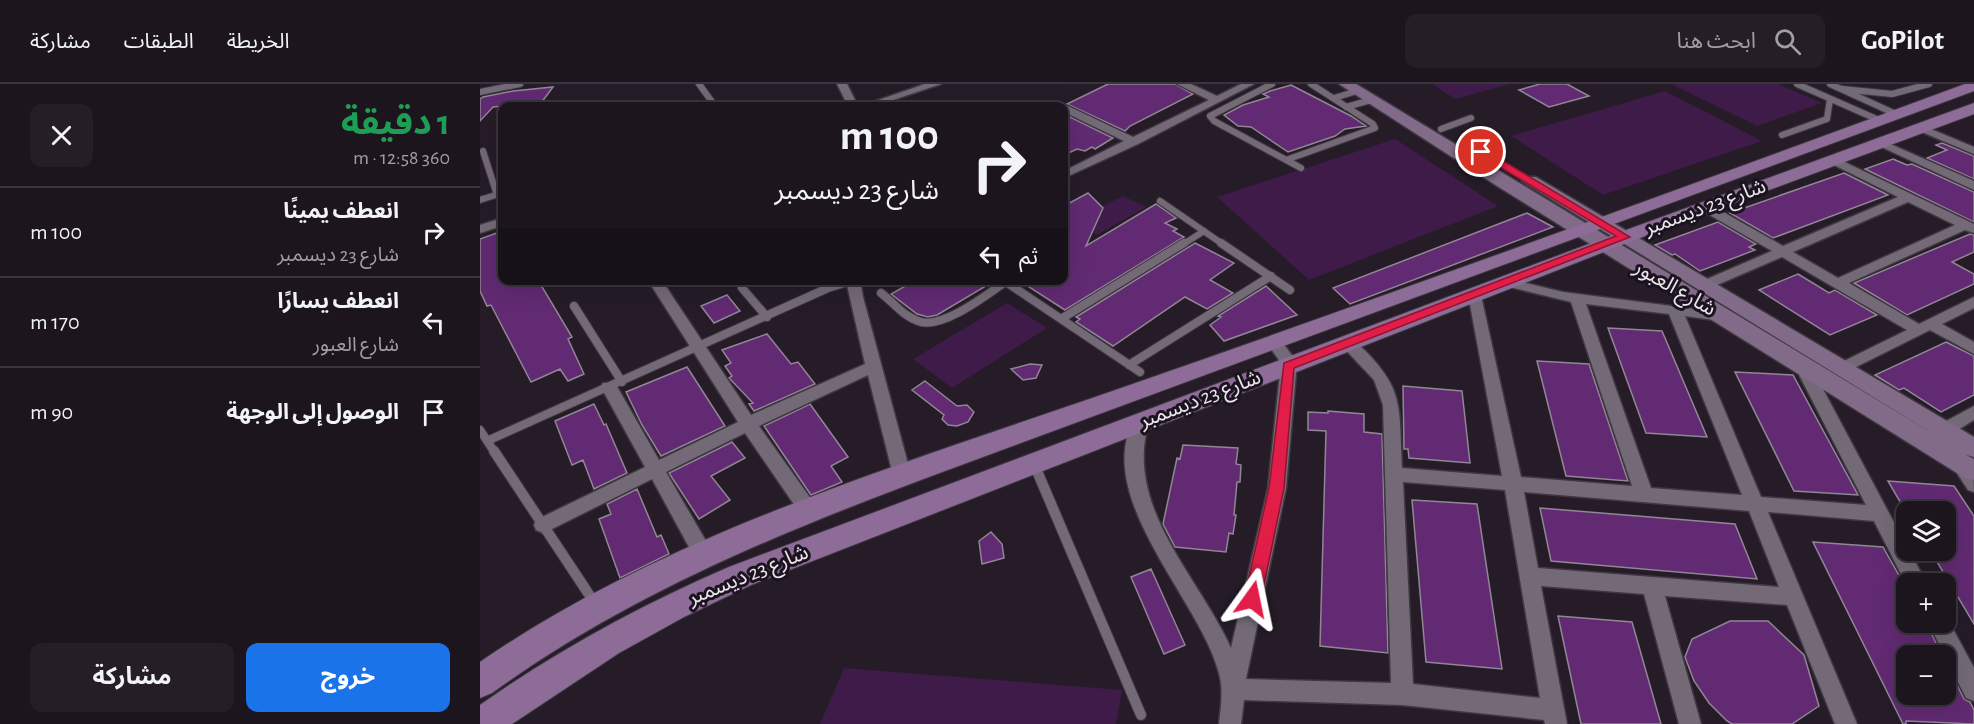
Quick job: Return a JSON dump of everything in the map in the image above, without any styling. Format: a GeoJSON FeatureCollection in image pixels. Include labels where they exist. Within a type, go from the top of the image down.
{"type":"FeatureCollection","features":[{"type":"Feature","properties":{"kind":"main road","name":"شارع 23 ديسمبر"},"geometry":{"type":"LineString","coordinates":[[483,724],[581,657],[633,627],[702,593],[1506,282],[1603,235],[1886,126],[1974,87]]}},
{"type":"Feature","properties":{"kind":"main road","name":"شارع 23 ديسمبر"},"geometry":{"type":"LineString","coordinates":[[480,682],[547,635],[597,605],[703,554],[1146,377],[1274,342],[1603,235],[1705,207],[1832,160],[1886,126],[1921,128],[1974,108]]}},
{"type":"Feature","properties":{"kind":"street"},"geometry":{"type":"LineString","coordinates":[[842,84],[851,102]]}},
{"type":"Feature","properties":{"kind":"street"},"geometry":{"type":"LineString","coordinates":[[879,102],[936,84]]}},
{"type":"Feature","properties":{"kind":"street"},"geometry":{"type":"LineString","coordinates":[[1182,84],[1218,100]]}},
{"type":"Feature","properties":{"kind":"street"},"geometry":{"type":"LineString","coordinates":[[1068,173],[1249,84]]}},
{"type":"Feature","properties":{"kind":"street","name":"شارع العبور"},"geometry":{"type":"LineString","coordinates":[[1360,90],[1404,113],[1603,235],[1705,285],[1944,430],[1968,460]]}},
{"type":"Feature","properties":{"kind":"street"},"geometry":{"type":"LineString","coordinates":[[1068,109],[1134,142]]}},
{"type":"Feature","properties":{"kind":"street","name":"شارع العبور"},"geometry":{"type":"LineString","coordinates":[[1404,113],[1441,129],[1723,316],[1968,460]]}},
{"type":"Feature","properties":{"kind":"street"},"geometry":{"type":"LineString","coordinates":[[1886,126],[1974,186]]}},
{"type":"Feature","properties":{"kind":"street"},"geometry":{"type":"LineString","coordinates":[[1921,128],[1974,151]]}},
{"type":"Feature","properties":{"kind":"street"},"geometry":{"type":"LineString","coordinates":[[1832,160],[1970,227]]}},
{"type":"Feature","properties":{"kind":"street"},"geometry":{"type":"LineString","coordinates":[[1705,285],[1909,197]]}},
{"type":"Feature","properties":{"kind":"street"},"geometry":{"type":"LineString","coordinates":[[1705,207],[1838,283],[1974,349]]}},
{"type":"Feature","properties":{"kind":"street"},"geometry":{"type":"LineString","coordinates":[[480,229],[498,223]]}},
{"type":"Feature","properties":{"kind":"street"},"geometry":{"type":"LineString","coordinates":[[1838,283],[1970,227]]}},
{"type":"Feature","properties":{"kind":"street"},"geometry":{"type":"LineString","coordinates":[[1506,282],[1534,291],[1577,299],[1723,316]]}},
{"type":"Feature","properties":{"kind":"street"},"geometry":{"type":"LineString","coordinates":[[658,285],[748,424],[810,511]]}},
{"type":"Feature","properties":{"kind":"street"},"geometry":{"type":"LineString","coordinates":[[854,285],[902,475]]}},
{"type":"Feature","properties":{"kind":"street"},"geometry":{"type":"LineString","coordinates":[[1233,688],[1402,694],[1555,717],[1513,484],[1475,294]]}},
{"type":"Feature","properties":{"kind":"street"},"geometry":{"type":"LineString","coordinates":[[1577,299],[1644,495]]}},
{"type":"Feature","properties":{"kind":"street"},"geometry":{"type":"LineString","coordinates":[[1842,369],[1974,302]]}},
{"type":"Feature","properties":{"kind":"street"},"geometry":{"type":"LineString","coordinates":[[1675,310],[1753,504],[1846,724]]}},
{"type":"Feature","properties":{"kind":"street"},"geometry":{"type":"LineString","coordinates":[[1230,724],[1233,688],[1276,488],[1288,360],[1274,342]]}},
{"type":"Feature","properties":{"kind":"street"},"geometry":{"type":"LineString","coordinates":[[1348,343],[1378,371],[1389,391],[1402,694]]}},
{"type":"Feature","properties":{"kind":"street"},"geometry":{"type":"LineString","coordinates":[[1802,364],[1911,573]]}},
{"type":"Feature","properties":{"kind":"street"},"geometry":{"type":"LineString","coordinates":[[543,525],[654,469],[874,366]]}},
{"type":"Feature","properties":{"kind":"street"},"geometry":{"type":"LineString","coordinates":[[615,384],[654,469],[703,554]]}},
{"type":"Feature","properties":{"kind":"street"},"geometry":{"type":"LineString","coordinates":[[1944,430],[1974,412]]}},
{"type":"Feature","properties":{"kind":"street"},"geometry":{"type":"LineString","coordinates":[[1141,422],[1134,444],[1133,460],[1140,495],[1159,536],[1218,641],[1226,659],[1233,688]]}},
{"type":"Feature","properties":{"kind":"street"},"geometry":{"type":"LineString","coordinates":[[1968,460],[1974,485]]}},
{"type":"Feature","properties":{"kind":"street"},"geometry":{"type":"LineString","coordinates":[[1394,474],[1879,514]]}},
{"type":"Feature","properties":{"kind":"street"},"geometry":{"type":"LineString","coordinates":[[1530,576],[1793,597]]}},
{"type":"Feature","properties":{"kind":"street"},"geometry":{"type":"LineString","coordinates":[[1652,586],[1690,724]]}},
{"type":"Feature","properties":{"kind":"street"},"geometry":{"type":"LineString","coordinates":[[1946,633],[1966,661],[1974,690]]}},
{"type":"Feature","properties":{"kind":"lane"},"geometry":{"type":"LineString","coordinates":[[480,92],[520,84]]}},
{"type":"Feature","properties":{"kind":"lane"},"geometry":{"type":"LineString","coordinates":[[699,84],[712,102]]}},
{"type":"Feature","properties":{"kind":"lane"},"geometry":{"type":"LineString","coordinates":[[1272,84],[1210,116],[1214,121],[1301,168]]}},
{"type":"Feature","properties":{"kind":"lane"},"geometry":{"type":"LineString","coordinates":[[1286,160],[1374,130],[1373,124],[1311,84]]}},
{"type":"Feature","properties":{"kind":"lane"},"geometry":{"type":"LineString","coordinates":[[1797,84],[1886,126]]}},
{"type":"Feature","properties":{"kind":"lane"},"geometry":{"type":"LineString","coordinates":[[1830,84],[1842,89],[1892,94],[1929,84]]}},
{"type":"Feature","properties":{"kind":"lane"},"geometry":{"type":"LineString","coordinates":[[1861,84],[1861,91]]}},
{"type":"Feature","properties":{"kind":"lane"},"geometry":{"type":"LineString","coordinates":[[1842,89],[1886,126]]}},
{"type":"Feature","properties":{"kind":"lane"},"geometry":{"type":"LineString","coordinates":[[1346,107],[1360,90]]}},
{"type":"Feature","properties":{"kind":"lane"},"geometry":{"type":"LineString","coordinates":[[1334,99],[1360,90]]}},
{"type":"Feature","properties":{"kind":"lane"},"geometry":{"type":"LineString","coordinates":[[1782,135],[1827,118],[1830,99]]}},
{"type":"Feature","properties":{"kind":"lane"},"geometry":{"type":"LineString","coordinates":[[1441,129],[1471,118]]}},
{"type":"Feature","properties":{"kind":"lane"},"geometry":{"type":"LineString","coordinates":[[483,151],[498,189]]}},
{"type":"Feature","properties":{"kind":"lane"},"geometry":{"type":"LineString","coordinates":[[480,200],[498,195]]}},
{"type":"Feature","properties":{"kind":"lane"},"geometry":{"type":"LineString","coordinates":[[1160,201],[1290,290]]}},
{"type":"Feature","properties":{"kind":"lane"},"geometry":{"type":"LineString","coordinates":[[1061,320],[1204,231]]}},
{"type":"Feature","properties":{"kind":"lane"},"geometry":{"type":"LineString","coordinates":[[1129,364],[1271,276]]}},
{"type":"Feature","properties":{"kind":"lane"},"geometry":{"type":"LineString","coordinates":[[487,441],[838,285]]}},
{"type":"Feature","properties":{"kind":"lane"},"geometry":{"type":"LineString","coordinates":[[882,293],[916,321],[928,324],[943,319],[1000,285]]}},
{"type":"Feature","properties":{"kind":"lane"},"geometry":{"type":"LineString","coordinates":[[1013,285],[1146,377]]}},
{"type":"Feature","properties":{"kind":"lane"},"geometry":{"type":"LineString","coordinates":[[742,288],[766,317]]}},
{"type":"Feature","properties":{"kind":"lane"},"geometry":{"type":"LineString","coordinates":[[574,306],[615,384]]}},
{"type":"Feature","properties":{"kind":"lane"},"geometry":{"type":"LineString","coordinates":[[480,430],[597,605]]}},
{"type":"Feature","properties":{"kind":"lane"},"geometry":{"type":"LineString","coordinates":[[1034,463],[1141,715]]}},
{"type":"Feature","properties":{"kind":"shaded area"},"geometry":{"type":"Polygon","coordinates":[[[1432,84],[1510,84],[1455,99],[1432,84]]]}},
{"type":"Feature","properties":{"kind":"shaded area"},"geometry":{"type":"Polygon","coordinates":[[[1671,84],[1778,84],[1822,103],[1757,126],[1671,84]]]}},
{"type":"Feature","properties":{"kind":"shaded area"},"geometry":{"type":"Polygon","coordinates":[[[1665,91],[1762,141],[1603,195],[1511,136],[1665,91]]]}},
{"type":"Feature","properties":{"kind":"shaded area"},"geometry":{"type":"Polygon","coordinates":[[[1395,139],[1498,206],[1309,280],[1217,197],[1395,139]]]}},
{"type":"Feature","properties":{"kind":"shaded area"},"geometry":{"type":"Polygon","coordinates":[[[1123,196],[1146,207],[1097,235],[1073,221],[1123,196]]]}},
{"type":"Feature","properties":{"kind":"shaded area"},"geometry":{"type":"Polygon","coordinates":[[[1007,303],[1047,328],[952,388],[913,359],[1007,303]]]}},
{"type":"Feature","properties":{"kind":"shaded area"},"geometry":{"type":"Polygon","coordinates":[[[844,668],[1122,690],[1116,724],[820,724],[844,668]]]}},
{"type":"Feature","properties":{"kind":"building"},"geometry":{"type":"Polygon","coordinates":[[[1108,84],[1175,84],[1193,94],[1130,126],[1125,131],[1068,104],[1108,84]]]}},
{"type":"Feature","properties":{"kind":"building"},"geometry":{"type":"Polygon","coordinates":[[[1540,84],[1567,84],[1589,96],[1549,107],[1519,90],[1540,84]]]}},
{"type":"Feature","properties":{"kind":"building"},"geometry":{"type":"Polygon","coordinates":[[[1291,85],[1366,126],[1345,129],[1335,136],[1288,152],[1251,127],[1238,126],[1224,115],[1243,105],[1269,97],[1263,94],[1291,85]]]}},
{"type":"Feature","properties":{"kind":"building"},"geometry":{"type":"Polygon","coordinates":[[[553,87],[542,102],[498,102],[498,107],[493,107],[480,121],[480,99],[513,91],[553,87]]]}},
{"type":"Feature","properties":{"kind":"building"},"geometry":{"type":"Polygon","coordinates":[[[1068,116],[1113,138],[1095,149],[1092,147],[1085,151],[1077,149],[1068,153],[1068,116]]]}},
{"type":"Feature","properties":{"kind":"building"},"geometry":{"type":"Polygon","coordinates":[[[1942,143],[1974,156],[1974,179],[1927,158],[1947,150],[1936,145],[1942,143]]]}},
{"type":"Feature","properties":{"kind":"building"},"geometry":{"type":"Polygon","coordinates":[[[1893,159],[1907,165],[1912,164],[1974,192],[1974,222],[1865,169],[1893,159]]]}},
{"type":"Feature","properties":{"kind":"building"},"geometry":{"type":"Polygon","coordinates":[[[1844,173],[1888,195],[1773,238],[1730,213],[1844,173]]]}},
{"type":"Feature","properties":{"kind":"building"},"geometry":{"type":"Polygon","coordinates":[[[1088,193],[1103,208],[1086,246],[1156,204],[1176,218],[1165,223],[1177,229],[1173,231],[1184,237],[1065,310],[1026,285],[1068,285],[1068,204],[1088,193]]]}},
{"type":"Feature","properties":{"kind":"building"},"geometry":{"type":"Polygon","coordinates":[[[1527,213],[1553,227],[1350,304],[1333,288],[1527,213]]]}},
{"type":"Feature","properties":{"kind":"building"},"geometry":{"type":"Polygon","coordinates":[[[1718,222],[1756,244],[1749,247],[1755,250],[1700,271],[1675,254],[1672,255],[1655,245],[1718,222]]]}},
{"type":"Feature","properties":{"kind":"building"},"geometry":{"type":"Polygon","coordinates":[[[498,232],[498,285],[541,285],[572,337],[568,339],[584,374],[568,381],[560,369],[531,382],[491,305],[487,306],[480,291],[480,239],[498,232]]]}},
{"type":"Feature","properties":{"kind":"building"},"geometry":{"type":"Polygon","coordinates":[[[1970,234],[1974,235],[1974,252],[1952,262],[1974,274],[1974,284],[1907,315],[1854,283],[1970,234]]]}},
{"type":"Feature","properties":{"kind":"building"},"geometry":{"type":"Polygon","coordinates":[[[1195,243],[1234,263],[1210,280],[1233,293],[1207,309],[1185,297],[1113,346],[1076,322],[1080,319],[1076,317],[1195,243]]]}},
{"type":"Feature","properties":{"kind":"building"},"geometry":{"type":"Polygon","coordinates":[[[1798,274],[1829,293],[1835,290],[1877,315],[1830,335],[1759,290],[1798,274]]]}},
{"type":"Feature","properties":{"kind":"building"},"geometry":{"type":"Polygon","coordinates":[[[907,285],[988,285],[937,315],[928,317],[917,314],[891,294],[907,285]]]}},
{"type":"Feature","properties":{"kind":"building"},"geometry":{"type":"Polygon","coordinates":[[[1266,286],[1297,315],[1224,341],[1210,325],[1221,317],[1218,316],[1266,286]]]}},
{"type":"Feature","properties":{"kind":"building"},"geometry":{"type":"Polygon","coordinates":[[[727,295],[740,311],[714,323],[701,306],[727,295]]]}},
{"type":"Feature","properties":{"kind":"building"},"geometry":{"type":"Polygon","coordinates":[[[1608,328],[1662,331],[1707,437],[1646,433],[1608,328]]]}},
{"type":"Feature","properties":{"kind":"building"},"geometry":{"type":"Polygon","coordinates":[[[767,334],[791,364],[798,362],[815,384],[754,411],[749,404],[753,403],[729,378],[732,376],[725,366],[731,363],[722,350],[767,334]]]}},
{"type":"Feature","properties":{"kind":"building"},"geometry":{"type":"Polygon","coordinates":[[[1946,342],[1974,356],[1974,395],[1941,412],[1904,388],[1899,390],[1875,375],[1946,342]]]}},
{"type":"Feature","properties":{"kind":"building"},"geometry":{"type":"Polygon","coordinates":[[[1537,361],[1589,364],[1628,481],[1566,476],[1537,361]]]}},
{"type":"Feature","properties":{"kind":"building"},"geometry":{"type":"Polygon","coordinates":[[[1030,364],[1042,365],[1036,378],[1023,380],[1011,369],[1030,364]]]}},
{"type":"Feature","properties":{"kind":"building"},"geometry":{"type":"Polygon","coordinates":[[[687,367],[725,426],[661,456],[626,392],[687,367]]]}},
{"type":"Feature","properties":{"kind":"building"},"geometry":{"type":"Polygon","coordinates":[[[1735,372],[1793,375],[1858,495],[1794,491],[1735,372]]]}},
{"type":"Feature","properties":{"kind":"building"},"geometry":{"type":"Polygon","coordinates":[[[925,381],[957,406],[967,405],[974,412],[968,422],[957,426],[948,425],[942,419],[944,415],[912,390],[925,381]]]}},
{"type":"Feature","properties":{"kind":"building"},"geometry":{"type":"Polygon","coordinates":[[[1403,386],[1462,391],[1470,463],[1409,458],[1408,449],[1404,449],[1403,386]]]}},
{"type":"Feature","properties":{"kind":"building"},"geometry":{"type":"Polygon","coordinates":[[[594,404],[604,425],[606,424],[627,473],[594,489],[583,460],[572,465],[555,421],[594,404]]]}},
{"type":"Feature","properties":{"kind":"building"},"geometry":{"type":"Polygon","coordinates":[[[810,404],[848,457],[831,466],[842,482],[811,495],[764,426],[810,404]]]}},
{"type":"Feature","properties":{"kind":"building"},"geometry":{"type":"Polygon","coordinates":[[[1328,411],[1364,414],[1364,432],[1382,434],[1388,653],[1320,646],[1326,431],[1308,430],[1308,412],[1328,413],[1328,411]]]}},
{"type":"Feature","properties":{"kind":"building"},"geometry":{"type":"Polygon","coordinates":[[[732,442],[745,458],[711,476],[730,500],[699,519],[669,473],[732,442]]]}},
{"type":"Feature","properties":{"kind":"building"},"geometry":{"type":"Polygon","coordinates":[[[1183,445],[1238,448],[1236,464],[1241,465],[1240,482],[1237,482],[1233,534],[1229,533],[1226,552],[1175,547],[1163,524],[1177,458],[1180,459],[1183,445]]]}},
{"type":"Feature","properties":{"kind":"building"},"geometry":{"type":"Polygon","coordinates":[[[1888,481],[1954,486],[1974,516],[1974,624],[1956,594],[1956,573],[1944,573],[1937,561],[1956,561],[1956,501],[1900,501],[1888,481]]]}},
{"type":"Feature","properties":{"kind":"building"},"geometry":{"type":"Polygon","coordinates":[[[637,489],[657,537],[661,535],[669,554],[620,578],[599,519],[611,514],[607,504],[637,489]]]}},
{"type":"Feature","properties":{"kind":"building"},"geometry":{"type":"Polygon","coordinates":[[[1412,500],[1477,504],[1502,669],[1426,662],[1412,500]]]}},
{"type":"Feature","properties":{"kind":"building"},"geometry":{"type":"Polygon","coordinates":[[[1540,508],[1735,524],[1757,579],[1551,561],[1540,508]]]}},
{"type":"Feature","properties":{"kind":"building"},"geometry":{"type":"Polygon","coordinates":[[[991,532],[1002,544],[1004,558],[982,564],[979,541],[991,532]]]}},
{"type":"Feature","properties":{"kind":"building"},"geometry":{"type":"Polygon","coordinates":[[[1813,542],[1883,547],[1898,573],[1896,633],[1931,633],[1937,645],[1896,645],[1896,705],[1956,705],[1956,683],[1964,699],[1970,702],[1974,710],[1974,724],[1906,721],[1906,724],[1903,724],[1813,542]]]}},
{"type":"Feature","properties":{"kind":"building"},"geometry":{"type":"Polygon","coordinates":[[[1151,569],[1185,645],[1164,654],[1131,577],[1151,569]]]}},
{"type":"Feature","properties":{"kind":"building"},"geometry":{"type":"Polygon","coordinates":[[[1558,616],[1632,622],[1661,724],[1581,724],[1558,616]]]}},
{"type":"Feature","properties":{"kind":"building"},"geometry":{"type":"Polygon","coordinates":[[[1730,621],[1768,621],[1804,655],[1819,706],[1792,724],[1732,724],[1727,721],[1709,703],[1694,681],[1685,657],[1692,639],[1730,621]]]}},
{"type":"Feature","properties":{"kind":"route"},"geometry":{"type":"LineString","coordinates":[[1252,599],[1276,488],[1288,366],[1625,237],[1481,152]]}}]}
